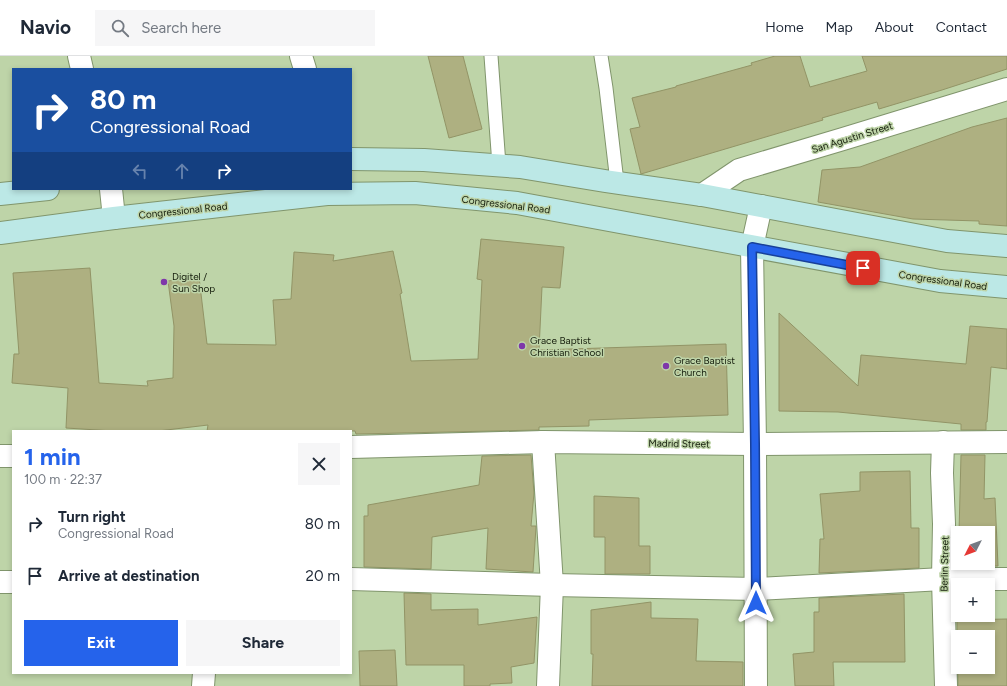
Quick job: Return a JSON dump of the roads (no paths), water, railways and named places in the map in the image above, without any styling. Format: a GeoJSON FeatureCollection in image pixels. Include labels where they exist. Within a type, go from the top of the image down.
{"type":"FeatureCollection","features":[{"type":"Feature","properties":{"kind":"main road"},"geometry":{"type":"LineString","coordinates":[[352,159],[424,160],[520,167],[702,195],[947,241],[1007,246]]}},
{"type":"Feature","properties":{"kind":"main road"},"geometry":{"type":"LineString","coordinates":[[0,194],[38,190]]}},
{"type":"Feature","properties":{"kind":"main road","name":"Congressional Road"},"geometry":{"type":"LineString","coordinates":[[0,233],[114,218],[326,194],[414,193],[517,203],[940,281],[1007,288]]}},
{"type":"Feature","properties":{"kind":"street"},"geometry":{"type":"LineString","coordinates":[[79,56],[82,68]]}},
{"type":"Feature","properties":{"kind":"street"},"geometry":{"type":"LineString","coordinates":[[302,56],[305,68]]}},
{"type":"Feature","properties":{"kind":"street","name":"San Agustin Street"},"geometry":{"type":"LineString","coordinates":[[702,195],[739,170],[1007,89]]}},
{"type":"Feature","properties":{"kind":"street"},"geometry":{"type":"LineString","coordinates":[[110,190],[114,218]]}},
{"type":"Feature","properties":{"kind":"street"},"geometry":{"type":"LineString","coordinates":[[756,686],[755,444],[752,247],[761,206]]}},
{"type":"Feature","properties":{"kind":"street"},"geometry":{"type":"LineString","coordinates":[[543,442],[552,585],[548,686]]}},
{"type":"Feature","properties":{"kind":"street","name":"Madrid Street"},"geometry":{"type":"LineString","coordinates":[[352,447],[543,442],[755,444],[1007,442]]}},
{"type":"Feature","properties":{"kind":"street","name":"Berlin Street"},"geometry":{"type":"LineString","coordinates":[[943,442],[943,579],[946,686]]}},
{"type":"Feature","properties":{"kind":"street"},"geometry":{"type":"LineString","coordinates":[[0,456],[12,456]]}},
{"type":"Feature","properties":{"kind":"street"},"geometry":{"type":"LineString","coordinates":[[352,579],[756,589],[943,579],[1007,579]]}},
{"type":"Feature","properties":{"kind":"street"},"geometry":{"type":"LineString","coordinates":[[0,582],[12,582]]}},
{"type":"Feature","properties":{"kind":"street"},"geometry":{"type":"LineString","coordinates":[[203,686],[204,674]]}},
{"type":"Feature","properties":{"kind":"lane"},"geometry":{"type":"LineString","coordinates":[[491,56],[499,165]]}},
{"type":"Feature","properties":{"kind":"lane"},"geometry":{"type":"LineString","coordinates":[[601,56],[618,182]]}},
{"type":"Feature","properties":{"kind":"place","name":"Digitel / Sun Shop"},"geometry":{"type":"Point","coordinates":[164,282]}},
{"type":"Feature","properties":{"kind":"place","name":"Grace Baptist Christian School"},"geometry":{"type":"Point","coordinates":[522,346]}},
{"type":"Feature","properties":{"kind":"place","name":"Grace Baptist Church"},"geometry":{"type":"Point","coordinates":[666,366]}}]}
